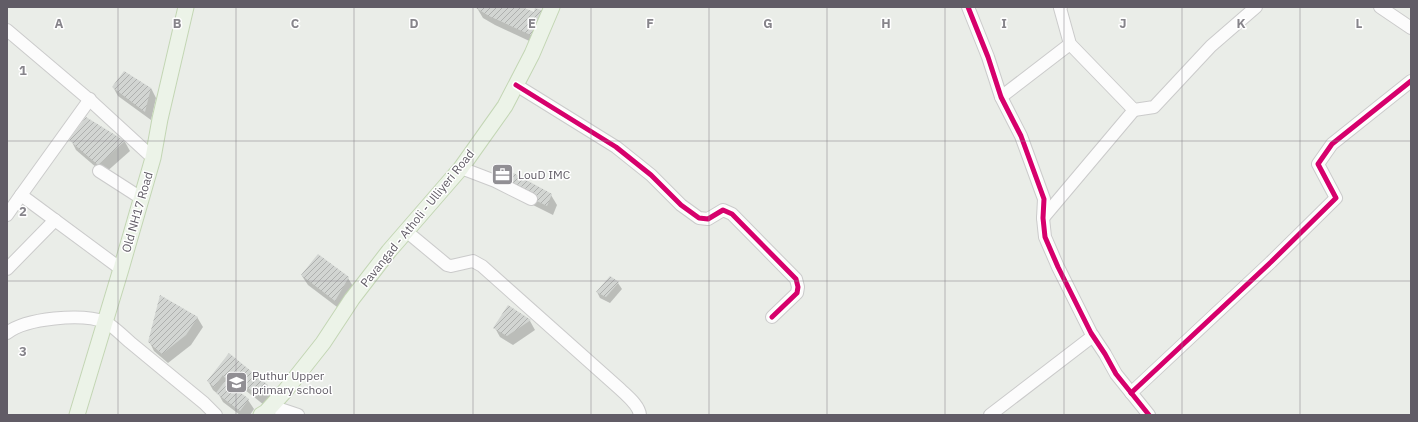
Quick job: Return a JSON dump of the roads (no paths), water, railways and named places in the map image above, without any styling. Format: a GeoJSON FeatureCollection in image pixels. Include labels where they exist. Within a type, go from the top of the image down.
{"type":"FeatureCollection","features":[{"type":"Feature","properties":{"kind":"main road","name":"Old NH17 Road"},"geometry":{"type":"LineString","coordinates":[[77,415],[153,158],[160,119],[186,7]]}},
{"type":"Feature","properties":{"kind":"main road","name":"Pavangad - Atholi - Ulliyeri Road"},"geometry":{"type":"LineString","coordinates":[[270,412],[318,349],[352,299],[389,251],[461,168],[505,106],[532,54],[552,7]]}},
{"type":"Feature","properties":{"kind":"street"},"geometry":{"type":"LineString","coordinates":[[968,7],[988,57],[1001,97],[1021,136],[1044,199],[1043,218],[1045,237],[1076,306],[1093,336],[1116,374],[1149,415]]}},
{"type":"Feature","properties":{"kind":"street"},"geometry":{"type":"LineString","coordinates":[[1061,7],[1060,8],[1070,44],[1134,110]]}},
{"type":"Feature","properties":{"kind":"street"},"geometry":{"type":"LineString","coordinates":[[1043,218],[1134,110],[1154,107],[1211,46],[1256,7]]}},
{"type":"Feature","properties":{"kind":"street"},"geometry":{"type":"LineString","coordinates":[[1380,7],[1411,28]]}},
{"type":"Feature","properties":{"kind":"street"},"geometry":{"type":"LineString","coordinates":[[7,30],[90,100],[153,158]]}},
{"type":"Feature","properties":{"kind":"street"},"geometry":{"type":"LineString","coordinates":[[1001,97],[1070,44]]}},
{"type":"Feature","properties":{"kind":"street"},"geometry":{"type":"LineString","coordinates":[[1131,393],[1271,262],[1336,198],[1318,164],[1332,144],[1411,81]]}},
{"type":"Feature","properties":{"kind":"street"},"geometry":{"type":"LineString","coordinates":[[516,85],[616,148],[651,175],[681,205],[699,218],[708,219],[724,210],[732,214],[796,279],[798,287],[797,293],[772,317]]}},
{"type":"Feature","properties":{"kind":"street"},"geometry":{"type":"LineString","coordinates":[[7,215],[90,100]]}},
{"type":"Feature","properties":{"kind":"street"},"geometry":{"type":"LineString","coordinates":[[461,168],[495,181],[531,199]]}},
{"type":"Feature","properties":{"kind":"street"},"geometry":{"type":"LineString","coordinates":[[99,171],[141,198]]}},
{"type":"Feature","properties":{"kind":"street"},"geometry":{"type":"LineString","coordinates":[[21,195],[121,269]]}},
{"type":"Feature","properties":{"kind":"street"},"geometry":{"type":"LineString","coordinates":[[7,269],[55,220]]}},
{"type":"Feature","properties":{"kind":"street"},"geometry":{"type":"LineString","coordinates":[[406,231],[447,265],[451,266],[473,261],[482,266],[620,389],[640,412],[640,415]]}},
{"type":"Feature","properties":{"kind":"street"},"geometry":{"type":"LineString","coordinates":[[7,333],[13,328],[34,321],[62,318],[82,318],[105,322],[204,403],[216,415]]}},
{"type":"Feature","properties":{"kind":"street"},"geometry":{"type":"LineString","coordinates":[[990,415],[1093,336]]}},
{"type":"Feature","properties":{"kind":"street"},"geometry":{"type":"LineString","coordinates":[[270,412],[298,415]]}},
{"type":"Feature","properties":{"kind":"place","name":"LouD IMC"},"geometry":{"type":"Point","coordinates":[502,174]}},
{"type":"Feature","properties":{"kind":"place","name":"Puthur Upper primary school"},"geometry":{"type":"Point","coordinates":[237,382]}}]}
